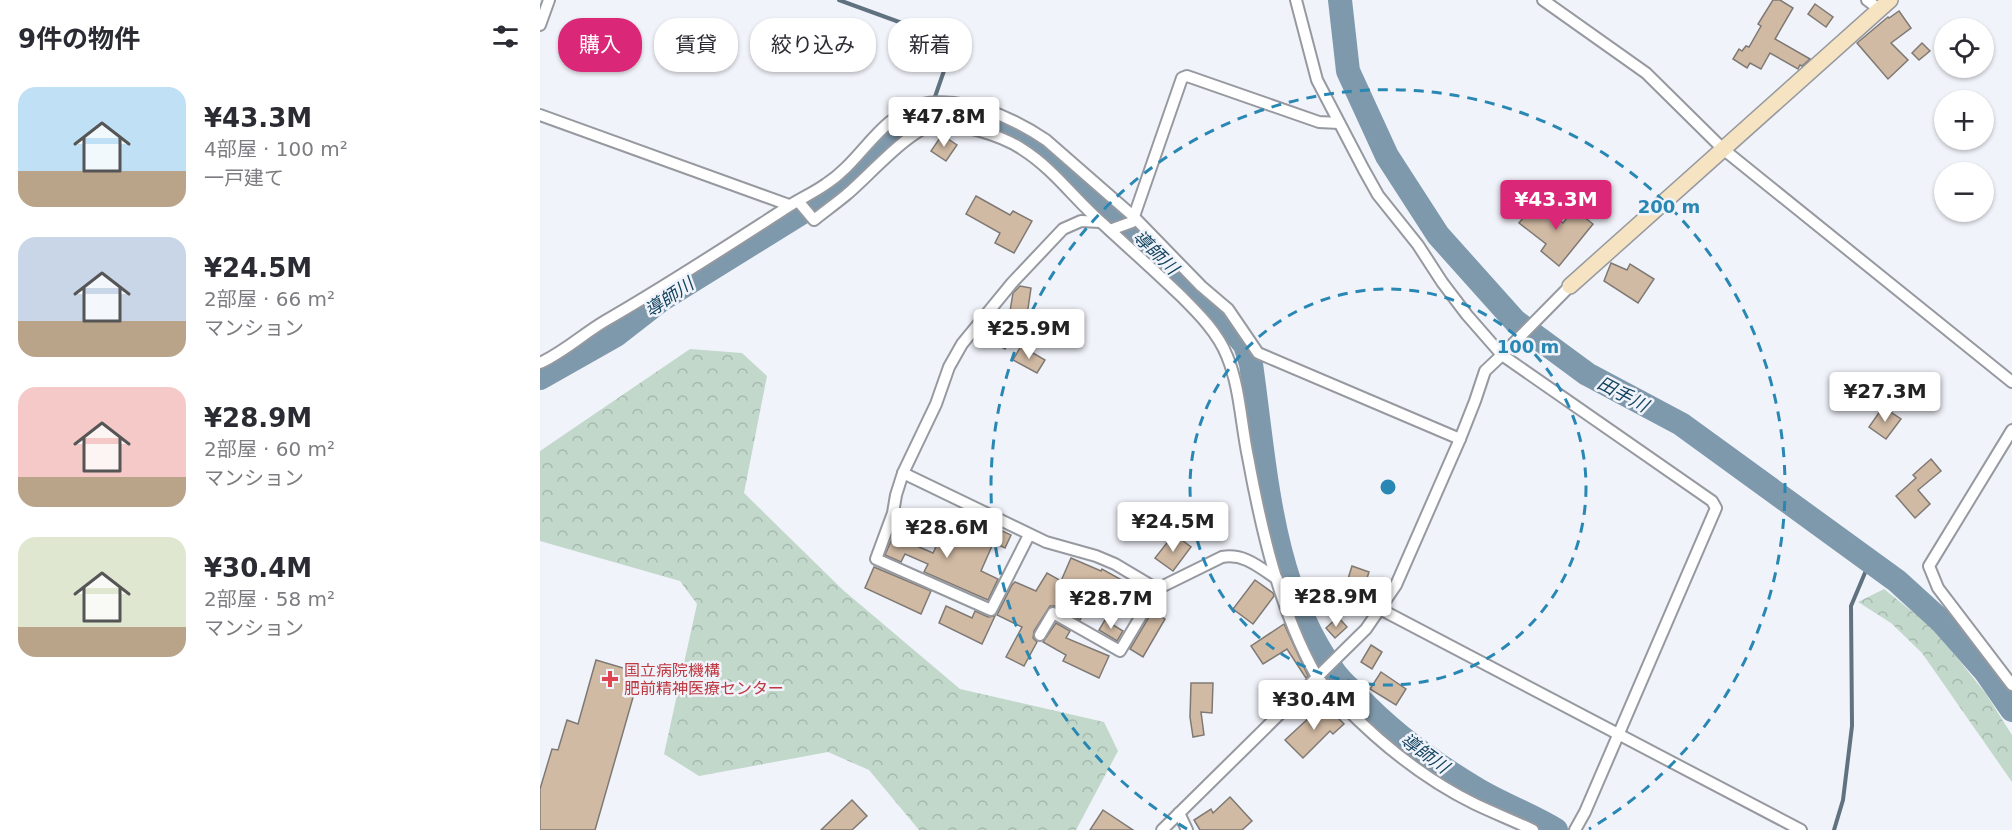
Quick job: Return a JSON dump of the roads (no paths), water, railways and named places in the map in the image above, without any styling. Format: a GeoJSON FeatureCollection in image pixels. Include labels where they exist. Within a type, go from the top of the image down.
{"type":"FeatureCollection","features":[{"type":"Feature","properties":{"kind":"street"},"geometry":{"type":"LineString","coordinates":[[540,25],[549,0]]}},
{"type":"Feature","properties":{"kind":"street"},"geometry":{"type":"LineString","coordinates":[[1296,0],[1317,80],[1378,195],[1418,245],[1467,315],[1502,355],[1712,501],[1716,508],[1585,812],[1575,830]]}},
{"type":"Feature","properties":{"kind":"street"},"geometry":{"type":"LineString","coordinates":[[1543,0],[1646,74],[1723,149],[2012,382]]}},
{"type":"Feature","properties":{"kind":"street"},"geometry":{"type":"LineString","coordinates":[[1162,830],[1366,629],[1396,585],[1460,439],[1485,371],[1570,286],[1723,149],[1879,3]]}},
{"type":"Feature","properties":{"kind":"street"},"geometry":{"type":"LineString","coordinates":[[1110,230],[1132,219],[1182,78],[1187,76],[1318,122],[1339,123]]}},
{"type":"Feature","properties":{"kind":"street"},"geometry":{"type":"LineString","coordinates":[[540,363],[827,184],[846,168],[880,129],[899,113],[924,103],[940,102],[992,110],[1032,130],[1089,175],[1200,286],[1228,309],[1258,353],[1460,439]]}},
{"type":"Feature","properties":{"kind":"street"},"geometry":{"type":"LineString","coordinates":[[540,115],[794,203],[814,220],[846,195],[900,145],[920,130],[933,125],[980,131],[1022,149],[1055,174],[1100,222],[1153,269],[1199,315],[1227,354],[1235,380],[1251,474],[1277,579],[1298,635],[1318,677],[1358,720],[1405,762],[1473,803],[1533,830]]}},
{"type":"Feature","properties":{"kind":"street"},"geometry":{"type":"LineString","coordinates":[[1029,535],[991,610],[876,559],[903,472],[936,404],[949,367],[968,337],[1012,284],[1063,229],[1081,221],[1100,222]]}},
{"type":"Feature","properties":{"kind":"street"},"geometry":{"type":"LineString","coordinates":[[2012,430],[1929,566],[1938,588],[2012,685]]}},
{"type":"Feature","properties":{"kind":"street"},"geometry":{"type":"LineString","coordinates":[[903,472],[1029,535],[1115,564],[1157,589]]}},
{"type":"Feature","properties":{"kind":"street"},"geometry":{"type":"LineString","coordinates":[[1040,635],[1053,613],[1120,651],[1157,589],[1222,557],[1233,555],[1245,558],[1277,579]]}},
{"type":"Feature","properties":{"kind":"street"},"geometry":{"type":"LineString","coordinates":[[1380,609],[1801,830]]}},
{"type":"Feature","properties":{"kind":"street"},"geometry":{"type":"LineString","coordinates":[[1179,813],[1187,830]]}},
{"type":"Feature","properties":{"kind":"waterway"},"geometry":{"type":"LineString","coordinates":[[839,0],[954,42],[929,114]]}},
{"type":"Feature","properties":{"kind":"waterway","name":"田手川"},"geometry":{"type":"LineString","coordinates":[[1340,0],[1348,71],[1387,156],[1438,235],[1515,321],[1587,374],[1681,424],[1897,581],[1941,621],[1985,671],[2012,710]]}},
{"type":"Feature","properties":{"kind":"waterway","name":"導師川"},"geometry":{"type":"LineString","coordinates":[[540,378],[616,335],[661,300],[827,197],[863,170],[901,131],[929,114],[979,115],[998,122],[1022,134],[1049,155],[1117,216],[1221,315],[1245,345],[1251,364],[1274,524],[1284,564],[1313,638],[1335,673],[1384,722],[1428,757],[1485,794],[1556,830]]}},
{"type":"Feature","properties":{"kind":"waterway"},"geometry":{"type":"LineString","coordinates":[[1834,830],[1843,800],[1852,726],[1851,606],[1870,561]]}},
{"type":"Feature","properties":{"kind":"place","name":"国立病院機構 肥前精神医療センター"},"geometry":{"type":"Point","coordinates":[610,679]}}]}
